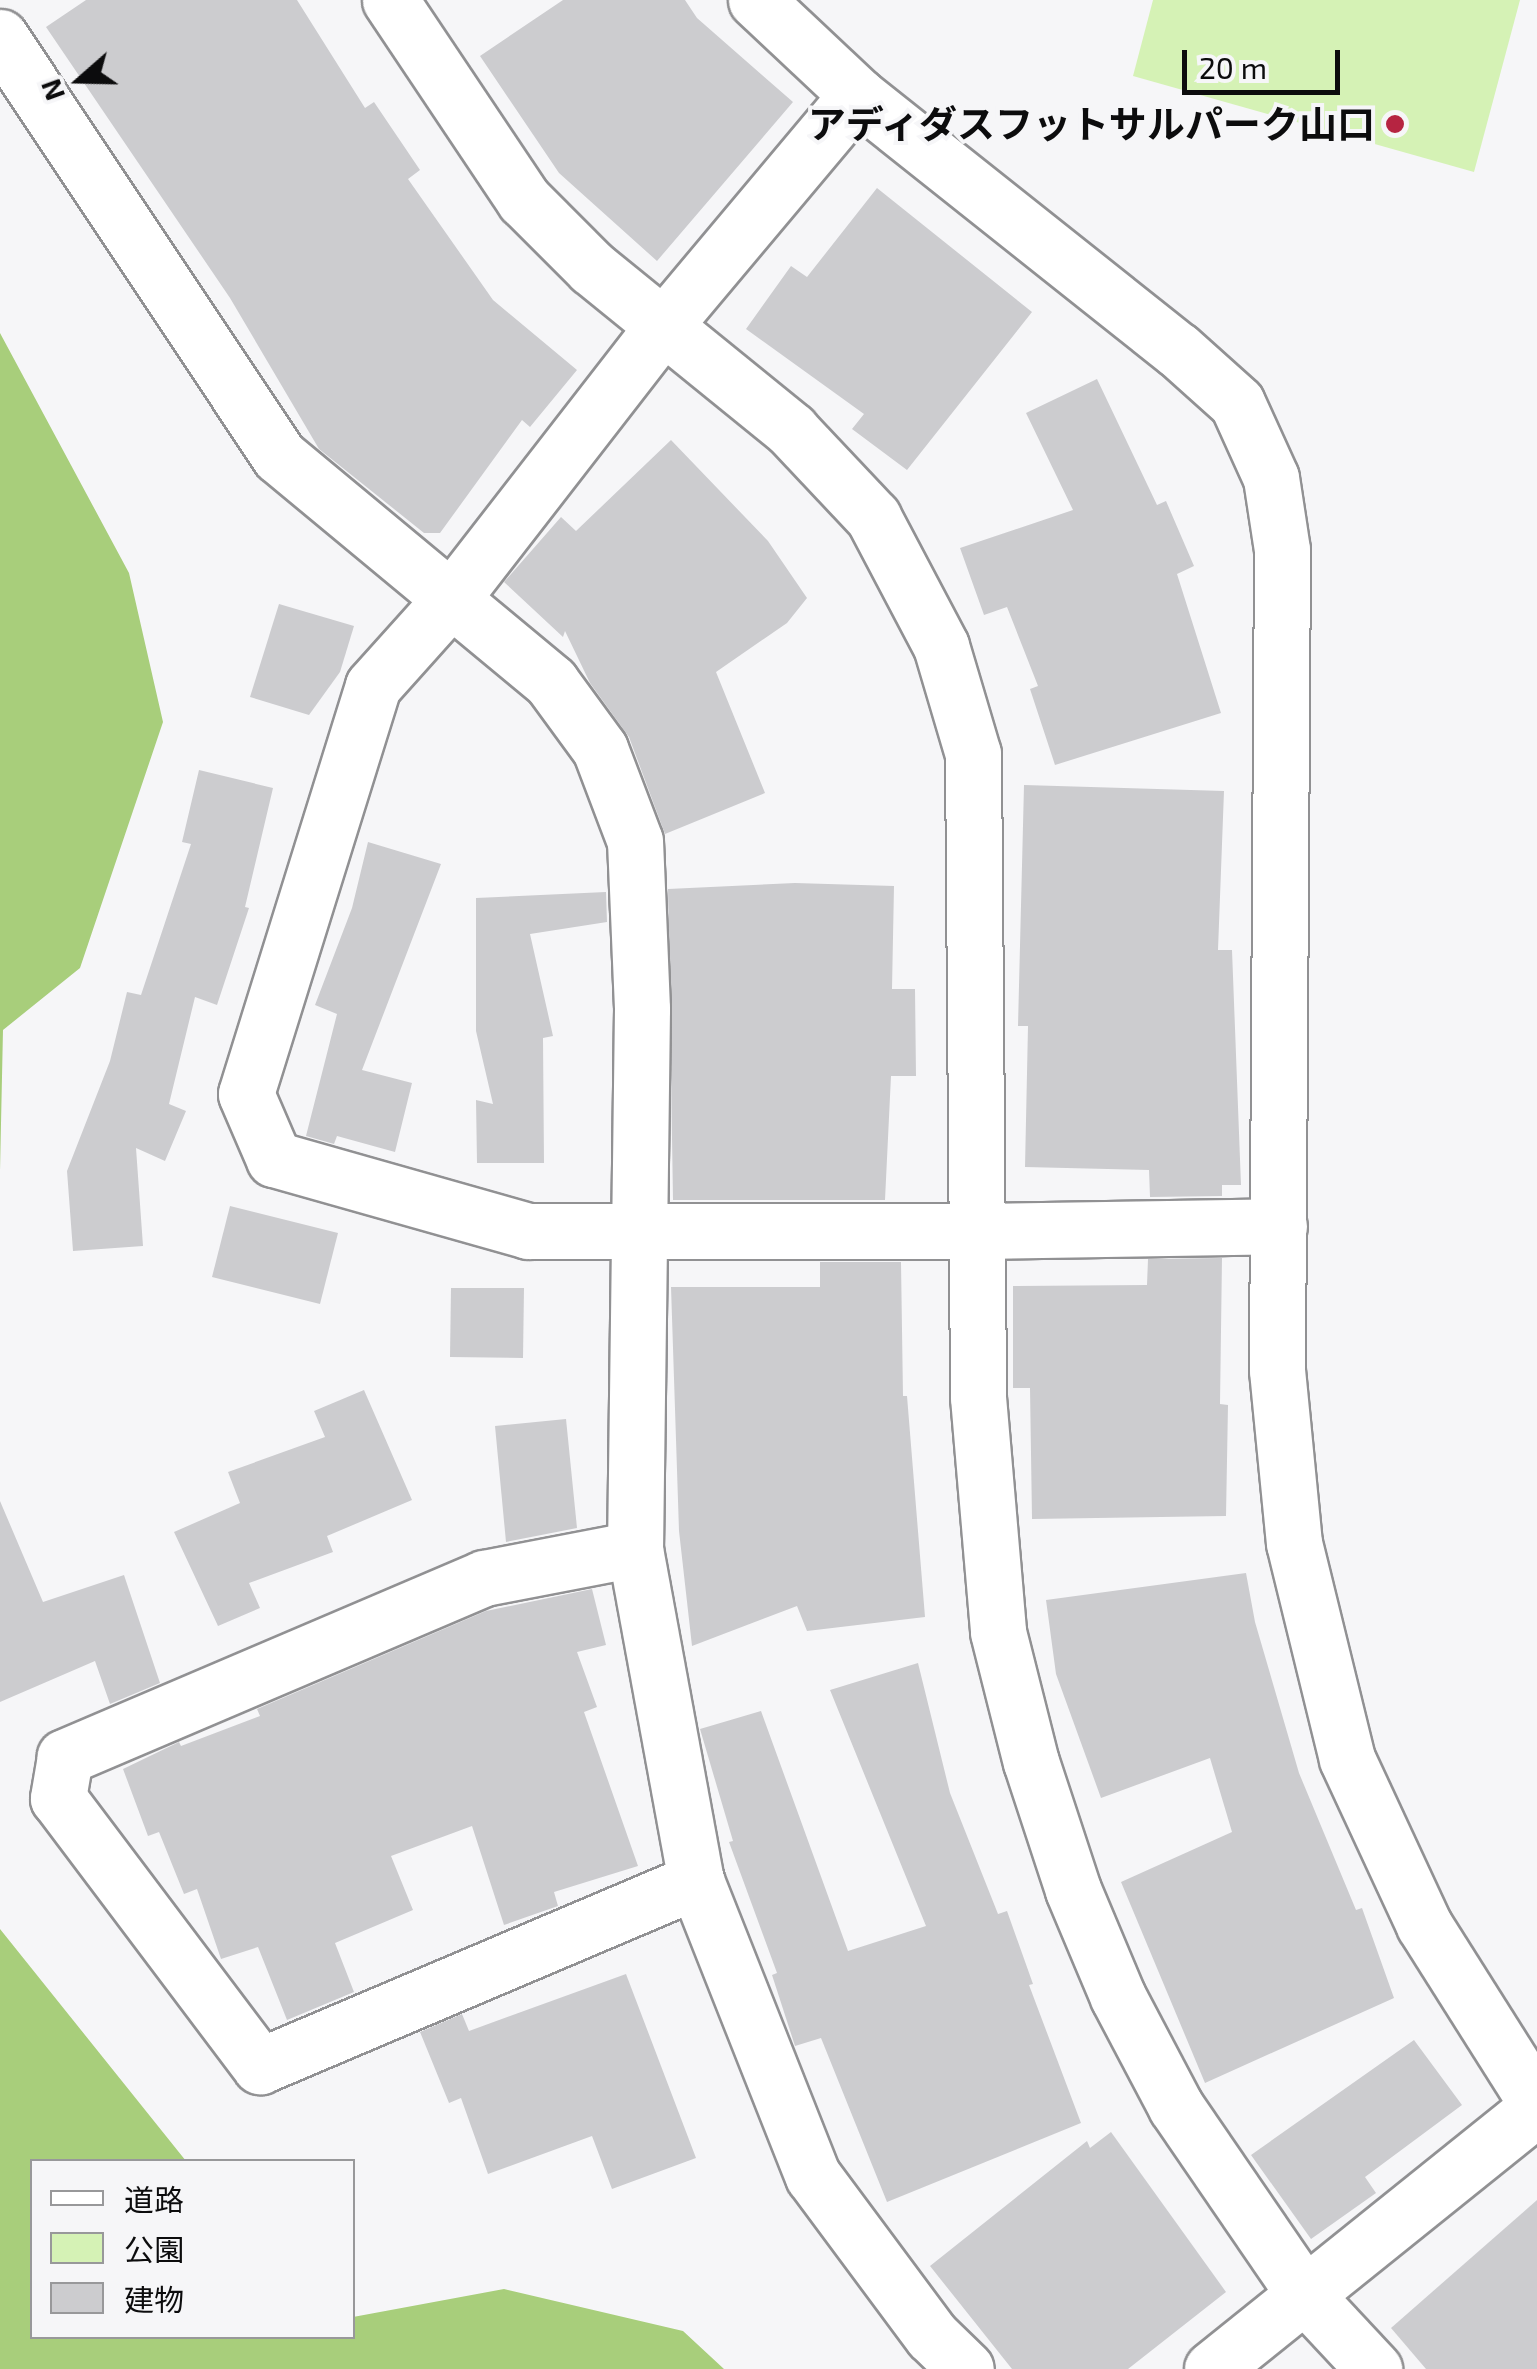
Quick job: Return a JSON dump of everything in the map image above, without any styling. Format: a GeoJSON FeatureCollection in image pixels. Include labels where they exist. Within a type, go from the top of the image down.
{"type":"FeatureCollection","features":[{"type":"Feature","properties":{"kind":"street"},"geometry":{"type":"LineString","coordinates":[[390,0],[524,200],[592,268],[791,430],[872,518],[941,646],[972,754],[978,1397],[998,1632],[1031,1762],[1073,1890],[1118,1997],[1176,2107],[1304,2294],[1374,2369]]}},
{"type":"Feature","properties":{"kind":"street"},"geometry":{"type":"LineString","coordinates":[[756,0],[858,94],[1178,350],[1237,403],[1271,478],[1282,550],[1277,1370],[1294,1542],[1347,1759],[1424,1925],[1537,2106],[1212,2369]]}},
{"type":"Feature","properties":{"kind":"street"},"geometry":{"type":"LineString","coordinates":[[0,37],[279,456],[552,682],[600,749],[635,841],[642,1009],[636,1232],[635,1548],[696,1881],[813,2176],[932,2336],[966,2369]]}},
{"type":"Feature","properties":{"kind":"street"},"geometry":{"type":"LineString","coordinates":[[858,94],[663,326],[451,600],[373,686],[246,1094],[274,1159],[528,1231],[976,1232],[1279,1226]]}},
{"type":"Feature","properties":{"kind":"street"},"geometry":{"type":"LineString","coordinates":[[635,1548],[484,1578],[65,1758],[58,1798],[260,2066],[696,1881]]}},
{"type":"Feature","properties":{"kind":"green space","name":"アディダスフットサルパーク山口"},"geometry":{"type":"Polygon","coordinates":[[[1153,0],[1520,0],[1474,172],[1133,76],[1153,0]]]}},
{"type":"Feature","properties":{"kind":"green space"},"geometry":{"type":"Polygon","coordinates":[[[0,333],[129,573],[163,722],[80,968],[3,1030],[0,1171],[0,333]]]}},
{"type":"Feature","properties":{"kind":"green space"},"geometry":{"type":"Polygon","coordinates":[[[0,1929],[184,2159],[30,2159],[30,2339],[355,2339],[355,2317],[504,2289],[683,2331],[724,2369],[0,2369],[0,1929]]]}},
{"type":"Feature","properties":{"kind":"building"},"geometry":{"type":"Polygon","coordinates":[[[86,0],[297,0],[365,108],[374,102],[420,170],[408,179],[493,300],[577,370],[530,427],[522,420],[440,533],[424,533],[319,449],[230,298],[46,27],[86,0]]]}},
{"type":"Feature","properties":{"kind":"building"},"geometry":{"type":"Polygon","coordinates":[[[563,0],[685,0],[697,18],[793,102],[657,261],[559,173],[480,56],[563,0]]]}},
{"type":"Feature","properties":{"kind":"building"},"geometry":{"type":"Polygon","coordinates":[[[877,188],[1032,312],[907,470],[852,429],[864,414],[746,329],[791,266],[807,277],[877,188]]]}},
{"type":"Feature","properties":{"kind":"building"},"geometry":{"type":"Polygon","coordinates":[[[1097,379],[1157,505],[1166,501],[1194,566],[1177,574],[1221,713],[1055,765],[1030,689],[1038,686],[1007,607],[984,615],[960,548],[1073,510],[1026,413],[1097,379]]]}},
{"type":"Feature","properties":{"kind":"building"},"geometry":{"type":"Polygon","coordinates":[[[671,440],[768,541],[807,598],[787,623],[716,672],[765,793],[665,834],[629,737],[590,683],[565,631],[563,637],[504,582],[561,517],[576,531],[671,440]]]}},
{"type":"Feature","properties":{"kind":"building"},"geometry":{"type":"Polygon","coordinates":[[[279,604],[354,626],[340,672],[309,715],[250,697],[279,604]]]}},
{"type":"Feature","properties":{"kind":"building"},"geometry":{"type":"Polygon","coordinates":[[[199,770],[273,788],[245,907],[249,908],[217,1005],[195,997],[169,1104],[186,1111],[165,1161],[136,1148],[143,1246],[73,1251],[67,1171],[110,1061],[127,992],[141,995],[191,844],[182,842],[199,770]]]}},
{"type":"Feature","properties":{"kind":"building"},"geometry":{"type":"Polygon","coordinates":[[[1024,785],[1224,791],[1218,950],[1232,950],[1241,1185],[1222,1185],[1222,1196],[1150,1197],[1149,1170],[1025,1167],[1028,1026],[1018,1026],[1024,785]]]}},
{"type":"Feature","properties":{"kind":"building"},"geometry":{"type":"Polygon","coordinates":[[[368,842],[441,864],[362,1070],[412,1083],[395,1152],[337,1136],[334,1144],[306,1136],[337,1014],[315,1005],[352,908],[368,842]]]}},
{"type":"Feature","properties":{"kind":"building"},"geometry":{"type":"Polygon","coordinates":[[[795,883],[894,886],[892,989],[915,989],[916,1076],[891,1076],[885,1200],[673,1200],[668,889],[795,883]]]}},
{"type":"Feature","properties":{"kind":"building"},"geometry":{"type":"Polygon","coordinates":[[[606,892],[607,922],[530,934],[553,1036],[543,1038],[544,1163],[477,1163],[476,1100],[493,1104],[476,1031],[476,898],[606,892]]]}},
{"type":"Feature","properties":{"kind":"building"},"geometry":{"type":"Polygon","coordinates":[[[230,1206],[338,1233],[320,1304],[212,1277],[230,1206]]]}},
{"type":"Feature","properties":{"kind":"building"},"geometry":{"type":"Polygon","coordinates":[[[1222,1258],[1220,1404],[1228,1405],[1226,1516],[1032,1519],[1030,1388],[1013,1388],[1013,1286],[1147,1285],[1148,1259],[1222,1258]]]}},
{"type":"Feature","properties":{"kind":"building"},"geometry":{"type":"Polygon","coordinates":[[[820,1262],[901,1262],[903,1396],[907,1396],[925,1617],[807,1631],[797,1606],[692,1646],[679,1531],[671,1287],[820,1287],[820,1262]]]}},
{"type":"Feature","properties":{"kind":"building"},"geometry":{"type":"Polygon","coordinates":[[[451,1288],[524,1288],[523,1358],[450,1357],[451,1288]]]}},
{"type":"Feature","properties":{"kind":"building"},"geometry":{"type":"Polygon","coordinates":[[[364,1390],[412,1500],[327,1536],[333,1552],[249,1583],[260,1608],[218,1626],[174,1532],[240,1503],[228,1472],[325,1437],[314,1411],[364,1390]]]}},
{"type":"Feature","properties":{"kind":"building"},"geometry":{"type":"Polygon","coordinates":[[[566,1419],[577,1528],[506,1542],[495,1426],[566,1419]]]}},
{"type":"Feature","properties":{"kind":"building"},"geometry":{"type":"Polygon","coordinates":[[[0,1501],[43,1602],[124,1575],[160,1683],[110,1704],[95,1661],[0,1702],[0,1501]]]}},
{"type":"Feature","properties":{"kind":"building"},"geometry":{"type":"Polygon","coordinates":[[[1246,1573],[1255,1622],[1299,1773],[1356,1910],[1362,1908],[1394,1998],[1205,2083],[1121,1882],[1232,1832],[1210,1758],[1101,1798],[1056,1674],[1046,1600],[1246,1573]]]}},
{"type":"Feature","properties":{"kind":"building"},"geometry":{"type":"Polygon","coordinates":[[[592,1589],[606,1645],[577,1652],[597,1707],[584,1712],[638,1866],[554,1892],[558,1906],[504,1925],[472,1826],[391,1856],[413,1910],[335,1943],[354,1992],[287,2020],[258,1947],[221,1959],[197,1889],[184,1894],[159,1832],[148,1836],[123,1769],[179,1742],[181,1746],[260,1716],[257,1709],[486,1611],[592,1589]]]}},
{"type":"Feature","properties":{"kind":"building"},"geometry":{"type":"Polygon","coordinates":[[[918,1663],[950,1793],[998,1914],[1007,1911],[1033,1984],[1029,1985],[1081,2123],[887,2202],[821,2038],[795,2046],[772,1975],[777,1973],[729,1842],[733,1841],[700,1729],[761,1711],[848,1951],[926,1926],[830,1690],[918,1663]]]}},
{"type":"Feature","properties":{"kind":"building"},"geometry":{"type":"Polygon","coordinates":[[[626,1974],[696,2158],[612,2189],[592,2136],[488,2174],[461,2098],[449,2103],[420,2032],[462,2014],[469,2031],[626,1974]]]}},
{"type":"Feature","properties":{"kind":"building"},"geometry":{"type":"Polygon","coordinates":[[[1414,2040],[1462,2105],[1365,2177],[1376,2193],[1311,2239],[1251,2155],[1414,2040]]]}},
{"type":"Feature","properties":{"kind":"building"},"geometry":{"type":"Polygon","coordinates":[[[1111,2132],[1226,2292],[1128,2369],[1012,2369],[930,2266],[1087,2141],[1090,2148],[1111,2132]]]}},
{"type":"Feature","properties":{"kind":"building"},"geometry":{"type":"Polygon","coordinates":[[[1537,2200],[1537,2369],[1426,2369],[1391,2328],[1537,2200]]]}},
{"type":"Feature","properties":{"kind":"place","name":"アディダスフットサルパーク山口"},"geometry":{"type":"Point","coordinates":[1395,124]}}]}
